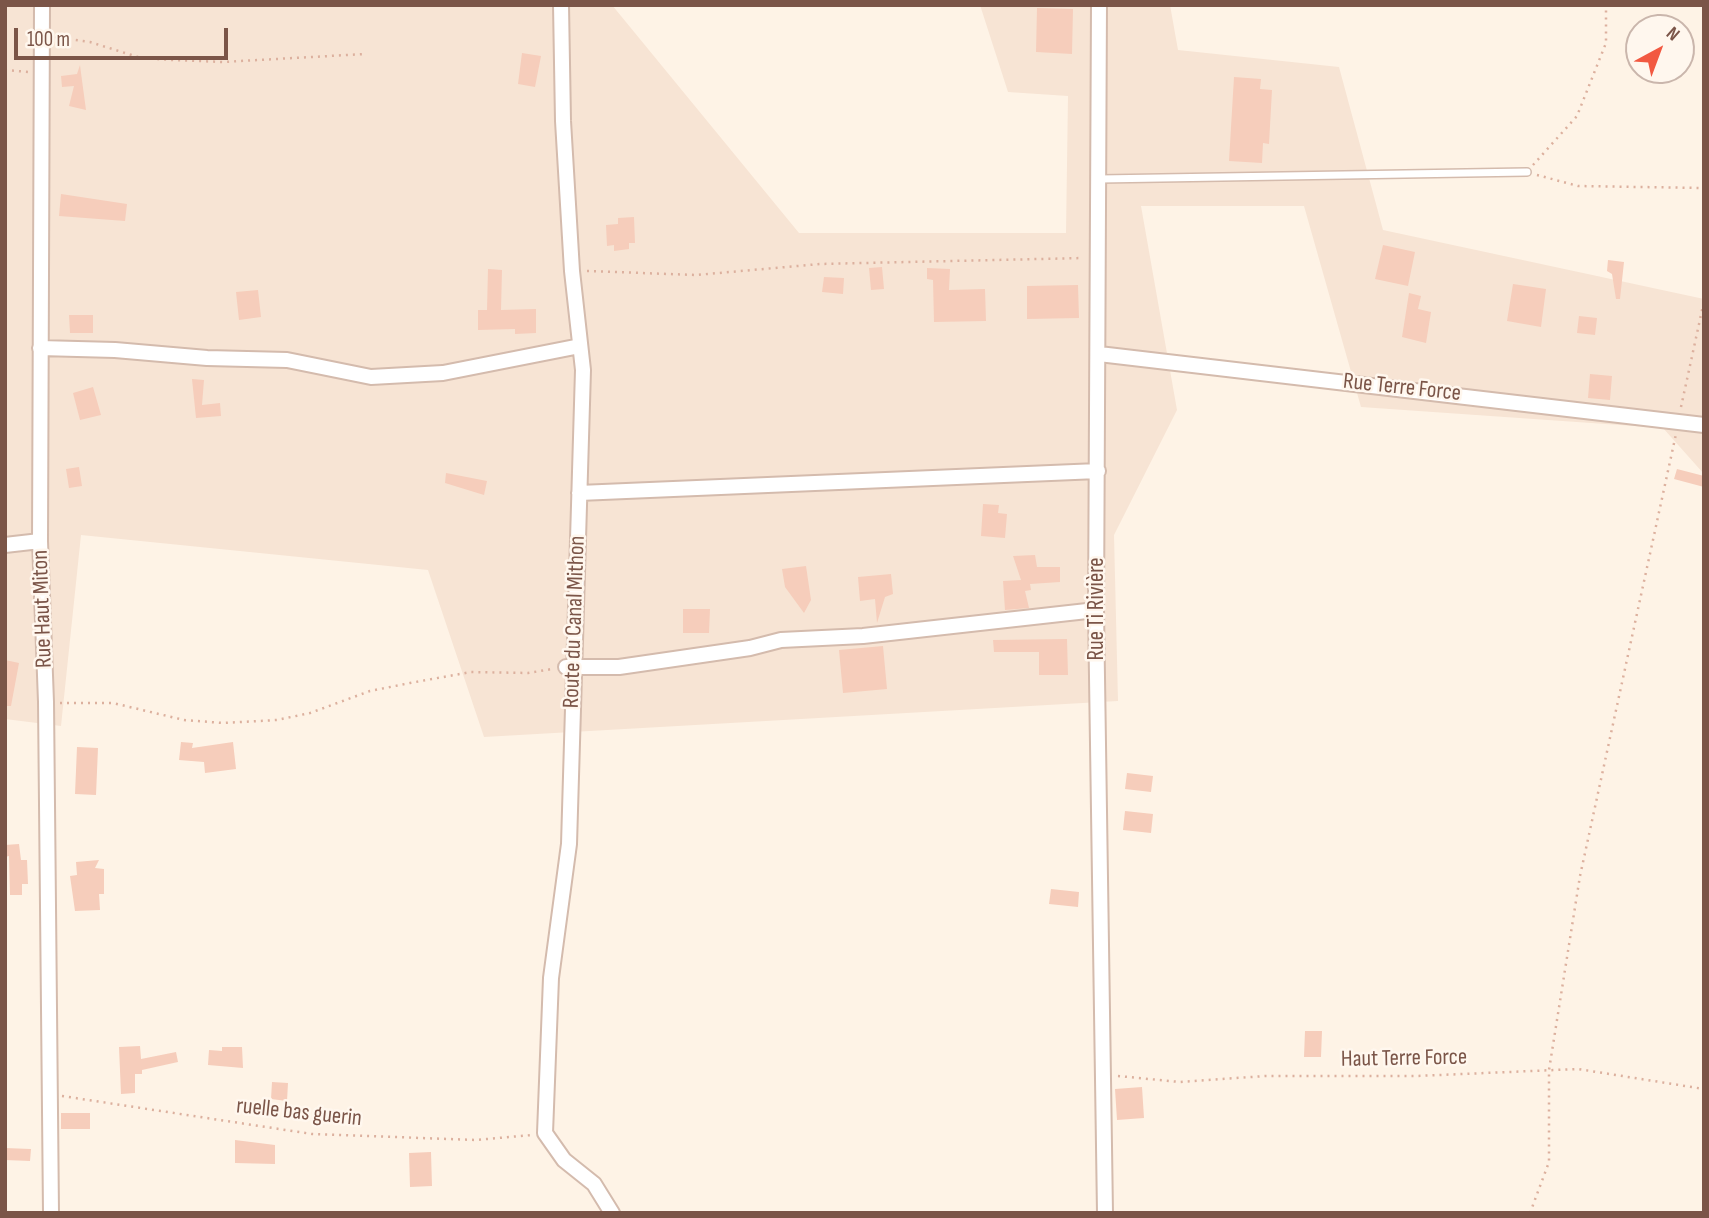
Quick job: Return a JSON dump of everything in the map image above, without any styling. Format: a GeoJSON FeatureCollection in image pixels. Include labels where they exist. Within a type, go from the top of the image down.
{"type":"FeatureCollection","features":[{"type":"Feature","properties":{"kind":"street","name":"Rue Haut Miton"},"geometry":{"type":"LineString","coordinates":[[42,5],[40,541],[46,702],[51,1213]]}},
{"type":"Feature","properties":{"kind":"street","name":"Route du Canal Mithon"},"geometry":{"type":"LineString","coordinates":[[545,1133],[551,978],[569,845],[569,667],[583,370],[572,271],[563,121],[561,5]]}},
{"type":"Feature","properties":{"kind":"street","name":"Rue Ti Rivière"},"geometry":{"type":"LineString","coordinates":[[1099,5],[1096,610],[1105,1213]]}},
{"type":"Feature","properties":{"kind":"street"},"geometry":{"type":"LineString","coordinates":[[40,348],[277,359],[342,373],[382,377],[443,373],[580,346]]}},
{"type":"Feature","properties":{"kind":"street","name":"Rue Terre Force"},"geometry":{"type":"LineString","coordinates":[[1099,354],[1704,425]]}},
{"type":"Feature","properties":{"kind":"street"},"geometry":{"type":"LineString","coordinates":[[579,493],[1098,471]]}},
{"type":"Feature","properties":{"kind":"street"},"geometry":{"type":"LineString","coordinates":[[5,545],[40,541]]}},
{"type":"Feature","properties":{"kind":"street"},"geometry":{"type":"LineString","coordinates":[[569,667],[653,664],[781,640],[863,636],[1096,610]]}},
{"type":"Feature","properties":{"kind":"street"},"geometry":{"type":"LineString","coordinates":[[545,1133],[565,1160],[594,1184],[611,1213]]}},
{"type":"Feature","properties":{"kind":"lane"},"geometry":{"type":"LineString","coordinates":[[1100,179],[1527,172]]}},
{"type":"Feature","properties":{"kind":"path"},"geometry":{"type":"LineString","coordinates":[[1606,5],[1606,43],[1577,116],[1527,172],[1578,186],[1704,188]]}},
{"type":"Feature","properties":{"kind":"path"},"geometry":{"type":"LineString","coordinates":[[41,35],[90,42],[141,58],[173,60],[223,62],[365,54]]}},
{"type":"Feature","properties":{"kind":"path"},"geometry":{"type":"LineString","coordinates":[[5,70],[42,73]]}},
{"type":"Feature","properties":{"kind":"path"},"geometry":{"type":"LineString","coordinates":[[572,271],[695,275],[820,264],[1097,258]]}},
{"type":"Feature","properties":{"kind":"path"},"geometry":{"type":"LineString","coordinates":[[1530,1213],[1549,1162],[1549,1070],[1580,876],[1704,301]]}},
{"type":"Feature","properties":{"kind":"path"},"geometry":{"type":"LineString","coordinates":[[46,702],[78,705],[113,703],[184,720],[223,723],[277,720],[310,713],[370,691],[410,683],[471,672],[528,673],[569,667]]}},
{"type":"Feature","properties":{"kind":"path","name":"Haut Terre Force"},"geometry":{"type":"LineString","coordinates":[[1104,1075],[1180,1082],[1265,1076],[1416,1076],[1578,1069],[1704,1089]]}},
{"type":"Feature","properties":{"kind":"path","name":"ruelle bas guerin"},"geometry":{"type":"LineString","coordinates":[[50,1094],[312,1133],[476,1140],[545,1133]]}},
{"type":"Feature","properties":{"kind":"shaded area"},"geometry":{"type":"Polygon","coordinates":[[[5,5],[612,5],[799,233],[1066,233],[1068,96],[1008,92],[980,5],[1170,5],[1178,50],[1339,67],[1383,230],[1704,299],[1704,474],[1663,428],[1361,407],[1304,206],[1141,206],[1177,410],[1114,535],[1118,701],[484,737],[428,570],[81,535],[61,726],[5,719],[5,5]]]}},
{"type":"Feature","properties":{"kind":"building"},"geometry":{"type":"Polygon","coordinates":[[[1037,8],[1073,9],[1072,54],[1036,52],[1037,8]]]}},
{"type":"Feature","properties":{"kind":"building"},"geometry":{"type":"Polygon","coordinates":[[[522,53],[541,56],[535,87],[518,84],[522,53]]]}},
{"type":"Feature","properties":{"kind":"building"},"geometry":{"type":"Polygon","coordinates":[[[80,65],[86,110],[69,106],[74,86],[62,87],[61,76],[77,74],[80,65]]]}},
{"type":"Feature","properties":{"kind":"building"},"geometry":{"type":"Polygon","coordinates":[[[1234,77],[1261,79],[1260,89],[1272,90],[1269,144],[1263,143],[1262,163],[1229,161],[1234,77]]]}},
{"type":"Feature","properties":{"kind":"building"},"geometry":{"type":"Polygon","coordinates":[[[61,194],[127,204],[125,221],[59,216],[61,194]]]}},
{"type":"Feature","properties":{"kind":"building"},"geometry":{"type":"Polygon","coordinates":[[[634,217],[635,243],[629,243],[629,249],[614,251],[614,245],[607,246],[606,225],[618,224],[618,218],[634,217]]]}},
{"type":"Feature","properties":{"kind":"building"},"geometry":{"type":"Polygon","coordinates":[[[1383,245],[1415,252],[1408,286],[1375,279],[1383,245]]]}},
{"type":"Feature","properties":{"kind":"building"},"geometry":{"type":"Polygon","coordinates":[[[1608,260],[1624,262],[1620,299],[1616,299],[1612,274],[1607,271],[1608,260]]]}},
{"type":"Feature","properties":{"kind":"building"},"geometry":{"type":"Polygon","coordinates":[[[882,267],[884,289],[871,290],[869,268],[882,267]]]}},
{"type":"Feature","properties":{"kind":"building"},"geometry":{"type":"Polygon","coordinates":[[[927,268],[950,269],[949,290],[985,289],[986,321],[934,322],[933,280],[927,279],[927,268]]]}},
{"type":"Feature","properties":{"kind":"building"},"geometry":{"type":"Polygon","coordinates":[[[488,269],[502,270],[501,310],[536,309],[536,333],[515,334],[515,329],[478,330],[478,310],[487,310],[488,269]]]}},
{"type":"Feature","properties":{"kind":"building"},"geometry":{"type":"Polygon","coordinates":[[[824,277],[844,278],[843,294],[822,292],[824,277]]]}},
{"type":"Feature","properties":{"kind":"building"},"geometry":{"type":"Polygon","coordinates":[[[1513,284],[1546,289],[1541,327],[1507,321],[1513,284]]]}},
{"type":"Feature","properties":{"kind":"building"},"geometry":{"type":"Polygon","coordinates":[[[1078,285],[1079,318],[1027,319],[1027,286],[1078,285]]]}},
{"type":"Feature","properties":{"kind":"building"},"geometry":{"type":"Polygon","coordinates":[[[258,290],[261,317],[239,320],[236,292],[258,290]]]}},
{"type":"Feature","properties":{"kind":"building"},"geometry":{"type":"Polygon","coordinates":[[[1409,293],[1421,296],[1418,309],[1431,312],[1426,343],[1402,337],[1409,293]]]}},
{"type":"Feature","properties":{"kind":"building"},"geometry":{"type":"Polygon","coordinates":[[[69,315],[93,315],[93,333],[70,333],[69,315]]]}},
{"type":"Feature","properties":{"kind":"building"},"geometry":{"type":"Polygon","coordinates":[[[1579,316],[1597,318],[1595,335],[1577,333],[1579,316]]]}},
{"type":"Feature","properties":{"kind":"building"},"geometry":{"type":"Polygon","coordinates":[[[1590,374],[1612,376],[1610,400],[1588,398],[1590,374]]]}},
{"type":"Feature","properties":{"kind":"building"},"geometry":{"type":"Polygon","coordinates":[[[192,379],[204,380],[202,405],[220,403],[221,416],[196,418],[192,379]]]}},
{"type":"Feature","properties":{"kind":"building"},"geometry":{"type":"Polygon","coordinates":[[[93,387],[101,415],[80,420],[73,393],[93,387]]]}},
{"type":"Feature","properties":{"kind":"building"},"geometry":{"type":"Polygon","coordinates":[[[79,467],[82,486],[69,488],[66,469],[79,467]]]}},
{"type":"Feature","properties":{"kind":"building"},"geometry":{"type":"Polygon","coordinates":[[[1677,469],[1704,476],[1704,487],[1674,479],[1677,469]]]}},
{"type":"Feature","properties":{"kind":"building"},"geometry":{"type":"Polygon","coordinates":[[[446,473],[487,481],[484,495],[445,483],[446,473]]]}},
{"type":"Feature","properties":{"kind":"building"},"geometry":{"type":"Polygon","coordinates":[[[983,504],[999,505],[998,513],[1007,514],[1005,538],[981,536],[983,504]]]}},
{"type":"Feature","properties":{"kind":"building"},"geometry":{"type":"Polygon","coordinates":[[[1035,555],[1037,567],[1060,567],[1060,582],[1030,584],[1031,590],[1025,591],[1029,608],[1005,610],[1003,581],[1021,580],[1013,556],[1035,555]]]}},
{"type":"Feature","properties":{"kind":"building"},"geometry":{"type":"Polygon","coordinates":[[[806,566],[811,600],[804,613],[785,587],[782,569],[806,566]]]}},
{"type":"Feature","properties":{"kind":"building"},"geometry":{"type":"Polygon","coordinates":[[[891,574],[893,594],[885,597],[877,623],[875,599],[860,601],[858,577],[891,574]]]}},
{"type":"Feature","properties":{"kind":"building"},"geometry":{"type":"Polygon","coordinates":[[[683,609],[710,609],[709,633],[683,633],[683,609]]]}},
{"type":"Feature","properties":{"kind":"building"},"geometry":{"type":"Polygon","coordinates":[[[1067,639],[1068,675],[1039,675],[1039,652],[994,652],[993,640],[1067,639]]]}},
{"type":"Feature","properties":{"kind":"building"},"geometry":{"type":"Polygon","coordinates":[[[883,646],[887,689],[843,693],[839,650],[883,646]]]}},
{"type":"Feature","properties":{"kind":"building"},"geometry":{"type":"Polygon","coordinates":[[[5,660],[19,663],[11,706],[5,706],[5,660]]]}},
{"type":"Feature","properties":{"kind":"building"},"geometry":{"type":"Polygon","coordinates":[[[181,742],[193,743],[192,748],[233,742],[236,769],[205,773],[204,762],[179,760],[181,742]]]}},
{"type":"Feature","properties":{"kind":"building"},"geometry":{"type":"Polygon","coordinates":[[[77,747],[98,748],[96,795],[75,794],[77,747]]]}},
{"type":"Feature","properties":{"kind":"building"},"geometry":{"type":"Polygon","coordinates":[[[1127,773],[1153,776],[1151,792],[1125,789],[1127,773]]]}},
{"type":"Feature","properties":{"kind":"building"},"geometry":{"type":"Polygon","coordinates":[[[1125,811],[1153,814],[1151,833],[1123,830],[1125,811]]]}},
{"type":"Feature","properties":{"kind":"building"},"geometry":{"type":"Polygon","coordinates":[[[19,844],[21,860],[27,860],[28,884],[22,884],[22,895],[10,895],[9,856],[5,857],[5,845],[19,844]]]}},
{"type":"Feature","properties":{"kind":"building"},"geometry":{"type":"Polygon","coordinates":[[[99,860],[95,868],[104,869],[104,894],[99,894],[100,910],[75,911],[70,876],[77,875],[76,862],[99,860]]]}},
{"type":"Feature","properties":{"kind":"building"},"geometry":{"type":"Polygon","coordinates":[[[1051,889],[1079,892],[1078,907],[1049,904],[1051,889]]]}},
{"type":"Feature","properties":{"kind":"building"},"geometry":{"type":"Polygon","coordinates":[[[1305,1031],[1322,1031],[1321,1057],[1304,1057],[1305,1031]]]}},
{"type":"Feature","properties":{"kind":"building"},"geometry":{"type":"Polygon","coordinates":[[[140,1046],[141,1059],[176,1052],[178,1062],[142,1070],[142,1074],[135,1074],[135,1093],[121,1094],[119,1047],[140,1046]]]}},
{"type":"Feature","properties":{"kind":"building"},"geometry":{"type":"Polygon","coordinates":[[[222,1047],[242,1047],[243,1068],[208,1065],[209,1050],[222,1051],[222,1047]]]}},
{"type":"Feature","properties":{"kind":"building"},"geometry":{"type":"Polygon","coordinates":[[[272,1082],[288,1083],[287,1101],[271,1099],[272,1082]]]}},
{"type":"Feature","properties":{"kind":"building"},"geometry":{"type":"Polygon","coordinates":[[[1142,1087],[1144,1118],[1117,1120],[1115,1089],[1142,1087]]]}},
{"type":"Feature","properties":{"kind":"building"},"geometry":{"type":"Polygon","coordinates":[[[61,1113],[90,1113],[90,1129],[61,1129],[61,1113]]]}},
{"type":"Feature","properties":{"kind":"building"},"geometry":{"type":"Polygon","coordinates":[[[235,1140],[275,1145],[275,1164],[235,1163],[235,1140]]]}},
{"type":"Feature","properties":{"kind":"building"},"geometry":{"type":"Polygon","coordinates":[[[5,1148],[31,1149],[30,1161],[5,1160],[5,1148]]]}},
{"type":"Feature","properties":{"kind":"building"},"geometry":{"type":"Polygon","coordinates":[[[431,1152],[432,1186],[410,1187],[409,1153],[431,1152]]]}}]}
